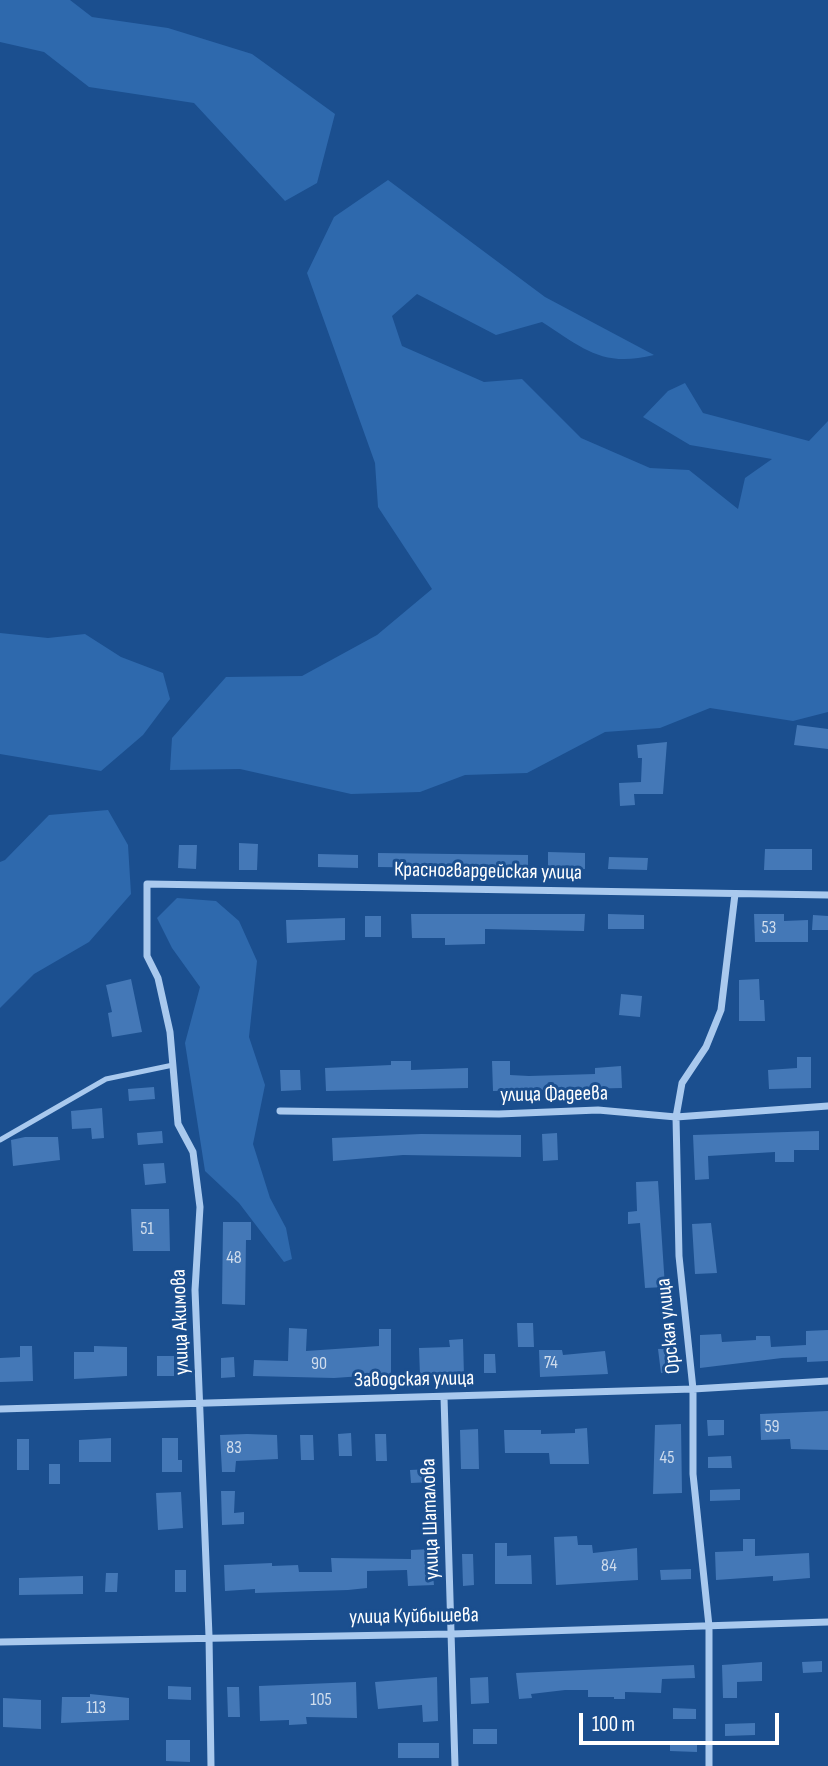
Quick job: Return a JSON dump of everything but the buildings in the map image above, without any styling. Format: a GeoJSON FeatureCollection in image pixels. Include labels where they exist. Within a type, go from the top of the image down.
{"type":"FeatureCollection","features":[{"type":"Feature","properties":{"kind":"street","name":"Красногвардейская улица"},"geometry":{"type":"LineString","coordinates":[[147,884],[828,895]]}},
{"type":"Feature","properties":{"kind":"street","name":"улица Акимова"},"geometry":{"type":"LineString","coordinates":[[147,884],[147,956],[158,978],[170,1032],[178,1124],[193,1152],[200,1207],[195,1290],[209,1636],[211,1766]]}},
{"type":"Feature","properties":{"kind":"street","name":"Орская улица"},"geometry":{"type":"LineString","coordinates":[[709,1766],[709,1626],[693,1474],[693,1389],[680,1256],[676,1117],[682,1083],[706,1047],[721,1010],[734,894]]}},
{"type":"Feature","properties":{"kind":"street","name":"улица Фадеева"},"geometry":{"type":"LineString","coordinates":[[280,1111],[499,1114],[598,1110],[676,1117],[828,1105]]}},
{"type":"Feature","properties":{"kind":"street","name":"Заводская улица"},"geometry":{"type":"LineString","coordinates":[[0,1409],[693,1389],[828,1381]]}},
{"type":"Feature","properties":{"kind":"street","name":"улица Шаталова"},"geometry":{"type":"LineString","coordinates":[[444,1397],[456,1766]]}},
{"type":"Feature","properties":{"kind":"street","name":"улица Куйбышева"},"geometry":{"type":"LineString","coordinates":[[0,1642],[209,1636],[452,1634],[828,1622]]}},
{"type":"Feature","properties":{"kind":"lane"},"geometry":{"type":"LineString","coordinates":[[0,1140],[106,1079],[173,1065]]}},
{"type":"Feature","properties":{"kind":"shaded area"},"geometry":{"type":"Polygon","coordinates":[[[0,0],[70,0],[92,17],[168,28],[252,54],[335,114],[317,183],[285,201],[194,103],[89,87],[44,52],[0,42],[0,0]]]}},
{"type":"Feature","properties":{"kind":"shaded area"},"geometry":{"type":"Polygon","coordinates":[[[388,180],[545,297],[654,355],[620,359],[607,357],[582,347],[542,322],[496,335],[417,294],[392,316],[402,346],[484,382],[522,379],[581,438],[650,468],[689,470],[738,509],[745,478],[772,459],[690,445],[643,417],[668,391],[685,383],[703,413],[809,441],[828,421],[828,712],[793,721],[710,708],[660,728],[605,732],[527,773],[465,775],[420,792],[351,794],[240,769],[170,770],[172,738],[226,677],[302,676],[377,635],[432,589],[378,507],[375,463],[307,273],[334,217],[388,180]]]}},
{"type":"Feature","properties":{"kind":"shaded area"},"geometry":{"type":"Polygon","coordinates":[[[0,633],[48,638],[85,634],[121,657],[163,673],[170,699],[143,735],[101,771],[0,754],[0,633]]]}},
{"type":"Feature","properties":{"kind":"shaded area"},"geometry":{"type":"Polygon","coordinates":[[[108,810],[128,845],[131,894],[89,942],[34,974],[0,1008],[0,862],[49,815],[108,810]]]}},
{"type":"Feature","properties":{"kind":"shaded area"},"geometry":{"type":"Polygon","coordinates":[[[177,898],[216,901],[239,921],[257,961],[249,1037],[265,1085],[253,1144],[270,1198],[286,1228],[292,1259],[284,1262],[239,1203],[205,1171],[185,1043],[200,987],[172,948],[157,918],[177,898]]]}}]}
